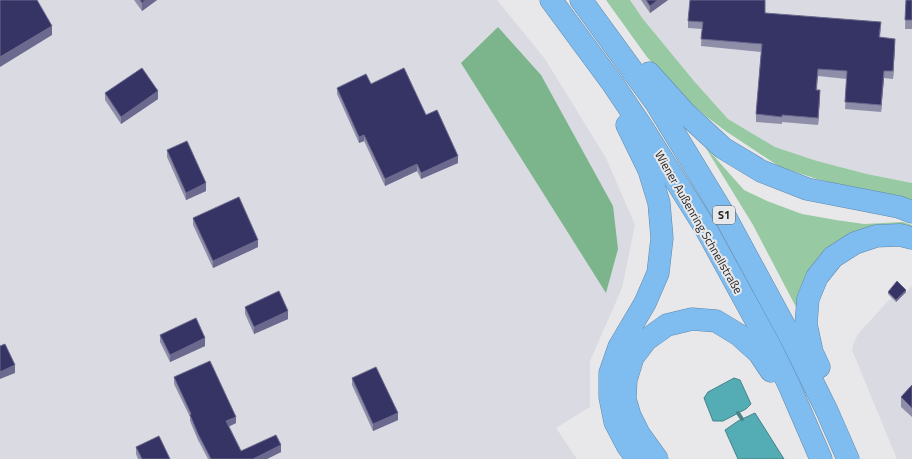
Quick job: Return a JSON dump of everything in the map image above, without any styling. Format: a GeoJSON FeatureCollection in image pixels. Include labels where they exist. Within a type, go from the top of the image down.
{"type":"FeatureCollection","features":[{"type":"Feature","properties":{"kind":"highway","name":"Wiener Außenring Schnellstraße"},"geometry":{"type":"LineString","coordinates":[[551,0],[613,84],[644,130],[706,229],[771,348],[789,385],[821,459]]}},
{"type":"Feature","properties":{"kind":"highway","name":"Wiener Außenring Schnellstraße"},"geometry":{"type":"LineString","coordinates":[[581,0],[656,103],[726,218],[791,338],[828,411],[848,459]]}},
{"type":"Feature","properties":{"kind":"highway"},"geometry":{"type":"LineString","coordinates":[[603,30],[631,50],[685,113],[723,148],[761,171],[808,189],[899,207],[912,212]]}},
{"type":"Feature","properties":{"kind":"highway"},"geometry":{"type":"LineString","coordinates":[[613,84],[614,105],[630,130],[649,170],[659,203],[662,238],[658,273],[645,303],[619,347],[610,373],[610,397],[615,422],[627,445],[638,459]]}},
{"type":"Feature","properties":{"kind":"highway"},"geometry":{"type":"LineString","coordinates":[[828,411],[824,378],[812,352],[806,324],[808,299],[817,277],[833,257],[855,243],[876,236],[900,235],[912,238]]}},
{"type":"Feature","properties":{"kind":"highway"},"geometry":{"type":"LineString","coordinates":[[657,459],[639,434],[630,416],[625,399],[626,380],[633,358],[646,340],[667,325],[692,319],[716,321],[739,335],[759,353],[769,370],[789,385]]}},
{"type":"Feature","properties":{"kind":"shaded area"},"geometry":{"type":"Polygon","coordinates":[[[0,0],[497,0],[545,59],[606,158],[635,225],[622,288],[590,361],[590,407],[556,428],[577,459],[0,459],[0,0]]]}},
{"type":"Feature","properties":{"kind":"shaded area"},"geometry":{"type":"Polygon","coordinates":[[[630,0],[912,0],[912,183],[867,174],[817,161],[775,147],[728,119],[694,81],[643,19],[630,0]]]}},
{"type":"Feature","properties":{"kind":"shaded area"},"geometry":{"type":"Polygon","coordinates":[[[912,286],[912,459],[897,459],[852,350],[858,334],[891,298],[888,294],[906,292],[912,286]]]}},
{"type":"Feature","properties":{"kind":"green space"},"geometry":{"type":"Polygon","coordinates":[[[606,0],[630,0],[643,19],[694,81],[728,119],[775,147],[817,161],[867,174],[912,183],[912,204],[817,179],[780,167],[727,132],[680,94],[647,57],[606,0]]]}},
{"type":"Feature","properties":{"kind":"green space"},"geometry":{"type":"Polygon","coordinates":[[[498,27],[541,75],[613,206],[618,249],[606,293],[461,63],[498,27]]]}},
{"type":"Feature","properties":{"kind":"green space"},"geometry":{"type":"Polygon","coordinates":[[[704,145],[744,190],[767,201],[802,214],[836,220],[864,224],[903,222],[912,225],[912,230],[863,232],[797,309],[753,225],[704,145]]]}},
{"type":"Feature","properties":{"kind":"water"},"geometry":{"type":"Polygon","coordinates":[[[734,378],[740,380],[751,404],[746,409],[723,421],[713,421],[704,398],[708,392],[734,378]]]}},
{"type":"Feature","properties":{"kind":"water"},"geometry":{"type":"Polygon","coordinates":[[[755,413],[784,459],[738,459],[725,430],[738,421],[755,413]]]}},
{"type":"Feature","properties":{"kind":"building"},"geometry":{"type":"Polygon","coordinates":[[[0,0],[37,0],[52,26],[0,57],[0,0]]]}},
{"type":"Feature","properties":{"kind":"building"},"geometry":{"type":"Polygon","coordinates":[[[646,0],[658,0],[650,6],[646,0]]]}},
{"type":"Feature","properties":{"kind":"building"},"geometry":{"type":"Polygon","coordinates":[[[690,0],[765,0],[765,13],[881,22],[879,37],[895,39],[893,71],[884,71],[881,105],[845,102],[847,71],[818,69],[816,90],[820,90],[818,118],[782,115],[782,117],[756,114],[762,44],[701,39],[703,22],[688,21],[690,0]]]}},
{"type":"Feature","properties":{"kind":"building"},"geometry":{"type":"Polygon","coordinates":[[[906,0],[912,0],[912,20],[905,20],[906,0]]]}},
{"type":"Feature","properties":{"kind":"building"},"geometry":{"type":"Polygon","coordinates":[[[142,68],[158,91],[121,117],[105,93],[142,68]]]}},
{"type":"Feature","properties":{"kind":"building"},"geometry":{"type":"Polygon","coordinates":[[[404,68],[426,115],[437,110],[458,156],[421,173],[417,164],[385,179],[364,135],[359,137],[337,88],[366,74],[371,84],[404,68]]]}},
{"type":"Feature","properties":{"kind":"building"},"geometry":{"type":"Polygon","coordinates":[[[187,141],[206,183],[186,193],[167,150],[187,141]]]}},
{"type":"Feature","properties":{"kind":"building"},"geometry":{"type":"Polygon","coordinates":[[[239,197],[258,240],[213,261],[193,218],[239,197]]]}},
{"type":"Feature","properties":{"kind":"building"},"geometry":{"type":"Polygon","coordinates":[[[897,281],[906,290],[896,300],[888,292],[897,281]]]}},
{"type":"Feature","properties":{"kind":"building"},"geometry":{"type":"Polygon","coordinates":[[[279,291],[288,311],[254,327],[245,307],[279,291]]]}},
{"type":"Feature","properties":{"kind":"building"},"geometry":{"type":"Polygon","coordinates":[[[196,318],[205,338],[170,355],[160,335],[196,318]]]}},
{"type":"Feature","properties":{"kind":"building"},"geometry":{"type":"Polygon","coordinates":[[[5,344],[15,365],[0,372],[0,346],[5,344]]]}},
{"type":"Feature","properties":{"kind":"building"},"geometry":{"type":"Polygon","coordinates":[[[210,361],[236,417],[226,421],[241,451],[276,435],[281,445],[253,459],[211,459],[198,434],[190,415],[191,414],[174,377],[210,361]]]}},
{"type":"Feature","properties":{"kind":"building"},"geometry":{"type":"Polygon","coordinates":[[[376,367],[398,413],[373,424],[352,378],[376,367]]]}},
{"type":"Feature","properties":{"kind":"building"},"geometry":{"type":"Polygon","coordinates":[[[912,385],[912,408],[901,397],[912,385]]]}},
{"type":"Feature","properties":{"kind":"building"},"geometry":{"type":"Polygon","coordinates":[[[159,436],[170,459],[142,459],[136,447],[159,436]]]}},
{"type":"Feature","properties":{"kind":"waterway"},"geometry":{"type":"LineString","coordinates":[[738,413],[742,419]]}}]}
